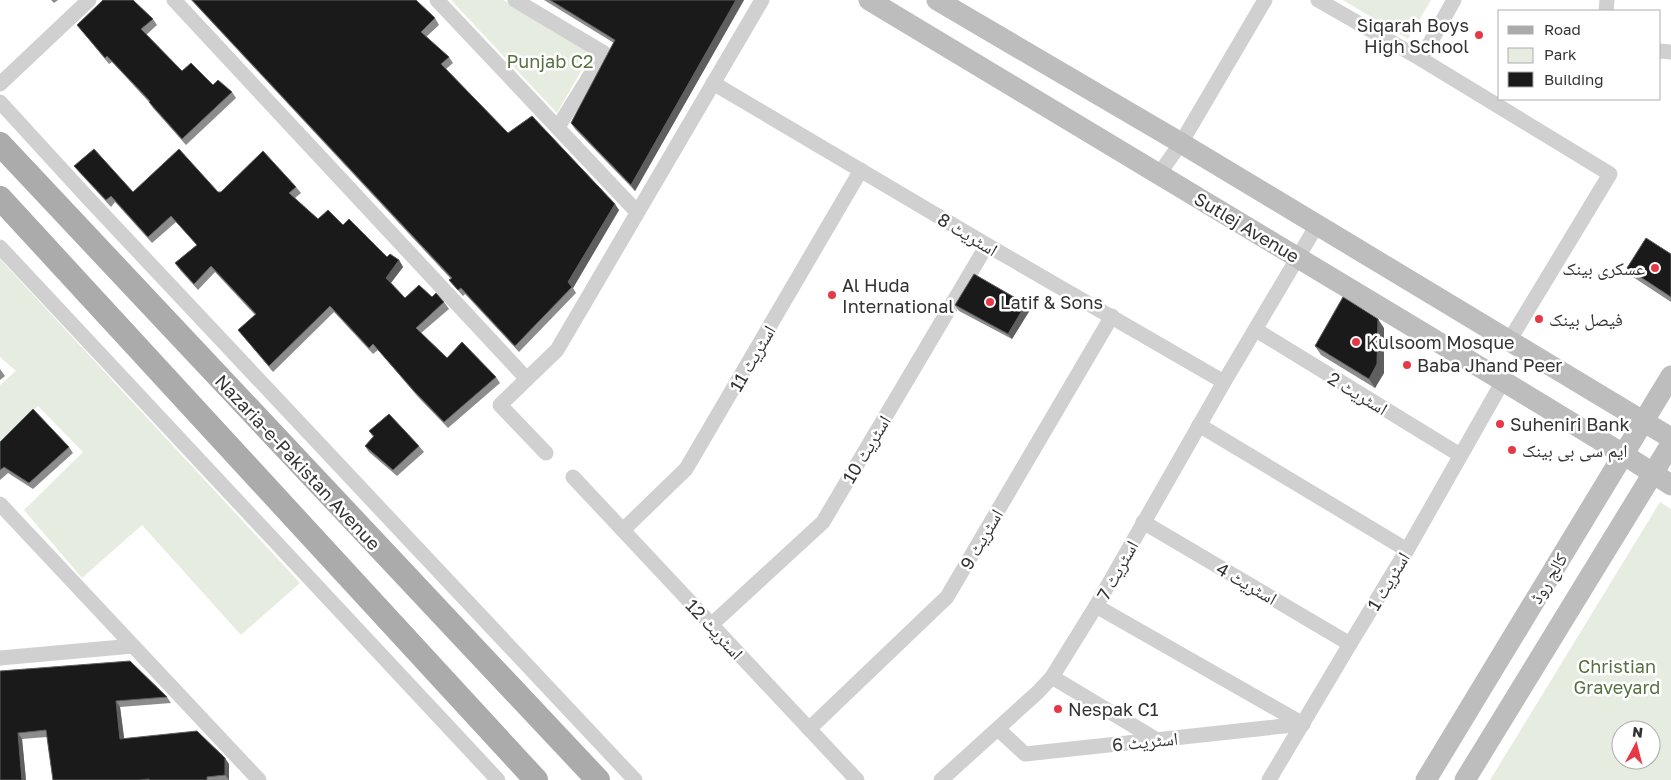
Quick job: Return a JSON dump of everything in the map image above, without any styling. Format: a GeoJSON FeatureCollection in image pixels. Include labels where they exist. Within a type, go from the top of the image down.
{"type":"FeatureCollection","features":[{"type":"Feature","properties":{"kind":"main road","name":"Nazaria-e-Pakistan Avenue"},"geometry":{"type":"LineString","coordinates":[[0,144],[598,780]]}},
{"type":"Feature","properties":{"kind":"main road"},"geometry":{"type":"LineString","coordinates":[[121,332],[115,309],[8,191],[6,186],[8,181],[11,179],[17,180],[124,294],[143,297]]}},
{"type":"Feature","properties":{"kind":"main road"},"geometry":{"type":"LineString","coordinates":[[0,198],[121,332],[536,780]]}},
{"type":"Feature","properties":{"kind":"street"},"geometry":{"type":"LineString","coordinates":[[0,84],[89,0]]}},
{"type":"Feature","properties":{"kind":"street"},"geometry":{"type":"LineString","coordinates":[[174,0],[526,378]]}},
{"type":"Feature","properties":{"kind":"street"},"geometry":{"type":"LineString","coordinates":[[438,0],[637,212]]}},
{"type":"Feature","properties":{"kind":"street"},"geometry":{"type":"LineString","coordinates":[[515,0],[604,52],[558,127]]}},
{"type":"Feature","properties":{"kind":"street"},"geometry":{"type":"LineString","coordinates":[[546,454],[500,404],[556,350],[762,0]]}},
{"type":"Feature","properties":{"kind":"street","name":"Sutlej Avenue"},"geometry":{"type":"LineString","coordinates":[[869,0],[1624,454],[1671,485]]}},
{"type":"Feature","properties":{"kind":"street"},"geometry":{"type":"LineString","coordinates":[[937,0],[1181,143],[1671,438]]}},
{"type":"Feature","properties":{"kind":"street"},"geometry":{"type":"LineString","coordinates":[[1159,174],[1181,143],[1265,0]]}},
{"type":"Feature","properties":{"kind":"street"},"geometry":{"type":"LineString","coordinates":[[1318,0],[1421,59],[1610,174],[1509,341]]}},
{"type":"Feature","properties":{"kind":"street"},"geometry":{"type":"LineString","coordinates":[[1421,59],[1454,0]]}},
{"type":"Feature","properties":{"kind":"street","name":"اسٹریٹ 8"},"geometry":{"type":"LineString","coordinates":[[713,83],[987,246],[1112,316],[1224,382]]}},
{"type":"Feature","properties":{"kind":"street"},"geometry":{"type":"LineString","coordinates":[[0,102],[635,780]]}},
{"type":"Feature","properties":{"kind":"street","name":"اسٹریٹ 11"},"geometry":{"type":"LineString","coordinates":[[624,530],[686,469],[861,170]]}},
{"type":"Feature","properties":{"kind":"street","name":"اسٹریٹ 7"},"geometry":{"type":"LineString","coordinates":[[941,780],[1052,677],[1096,606],[1224,382],[1318,225]]}},
{"type":"Feature","properties":{"kind":"street","name":"اسٹریٹ 10"},"geometry":{"type":"LineString","coordinates":[[711,625],[823,522],[987,246]]}},
{"type":"Feature","properties":{"kind":"street"},"geometry":{"type":"LineString","coordinates":[[0,247],[498,780]]}},
{"type":"Feature","properties":{"kind":"street","name":"اسٹریٹ 9"},"geometry":{"type":"LineString","coordinates":[[809,729],[947,597],[1112,316]]}},
{"type":"Feature","properties":{"kind":"street","name":"اسٹریٹ 2"},"geometry":{"type":"LineString","coordinates":[[1256,330],[1460,455]]}},
{"type":"Feature","properties":{"kind":"street","name":"کالج روڈ"},"geometry":{"type":"LineString","coordinates":[[1426,780],[1671,376]]}},
{"type":"Feature","properties":{"kind":"street","name":"اسٹریٹ 1"},"geometry":{"type":"LineString","coordinates":[[1270,780],[1407,550],[1503,381]]}},
{"type":"Feature","properties":{"kind":"street"},"geometry":{"type":"LineString","coordinates":[[1199,425],[1407,550]]}},
{"type":"Feature","properties":{"kind":"street","name":"کالج روڈ"},"geometry":{"type":"LineString","coordinates":[[1465,780],[1671,444]]}},
{"type":"Feature","properties":{"kind":"street","name":"اسٹریٹ 12"},"geometry":{"type":"LineString","coordinates":[[573,477],[857,780]]}},
{"type":"Feature","properties":{"kind":"street"},"geometry":{"type":"LineString","coordinates":[[0,504],[259,780]]}},
{"type":"Feature","properties":{"kind":"street","name":"اسٹریٹ 4"},"geometry":{"type":"LineString","coordinates":[[1143,522],[1350,644]]}},
{"type":"Feature","properties":{"kind":"street"},"geometry":{"type":"LineString","coordinates":[[1096,606],[1303,724]]}},
{"type":"Feature","properties":{"kind":"street"},"geometry":{"type":"LineString","coordinates":[[0,658],[133,646]]}},
{"type":"Feature","properties":{"kind":"street"},"geometry":{"type":"LineString","coordinates":[[1052,677],[1157,740]]}},
{"type":"Feature","properties":{"kind":"street","name":"اسٹریٹ 6"},"geometry":{"type":"LineString","coordinates":[[998,729],[1025,754],[1303,724]]}},
{"type":"Feature","properties":{"kind":"green space","name":"Punjab C2"},"geometry":{"type":"Polygon","coordinates":[[[451,0],[503,0],[592,52],[557,113],[451,0]]]}},
{"type":"Feature","properties":{"kind":"green space"},"geometry":{"type":"Polygon","coordinates":[[[1343,0],[1431,0],[1408,39],[1343,0]]]}},
{"type":"Feature","properties":{"kind":"green space"},"geometry":{"type":"Polygon","coordinates":[[[0,259],[300,583],[241,635],[142,525],[82,578],[24,510],[83,452],[38,406],[0,442],[0,385],[16,371],[0,357],[0,259]]]}},
{"type":"Feature","properties":{"kind":"green space","name":"Christian Graveyard"},"geometry":{"type":"Polygon","coordinates":[[[1660,502],[1671,509],[1671,780],[1490,780],[1660,502]]]}},
{"type":"Feature","properties":{"kind":"building"},"geometry":{"type":"Polygon","coordinates":[[[103,0],[133,0],[153,19],[141,29],[182,71],[191,63],[213,85],[218,80],[232,92],[182,139],[150,101],[107,56],[105,58],[77,25],[103,0]]]}},
{"type":"Feature","properties":{"kind":"building"},"geometry":{"type":"Polygon","coordinates":[[[192,0],[416,0],[435,18],[421,32],[449,57],[441,64],[508,133],[532,116],[615,204],[568,282],[572,287],[515,346],[461,288],[458,290],[449,280],[452,278],[192,0]]]}},
{"type":"Feature","properties":{"kind":"building"},"geometry":{"type":"Polygon","coordinates":[[[550,0],[736,0],[631,185],[571,123],[615,40],[550,0]]]}},
{"type":"Feature","properties":{"kind":"building"},"geometry":{"type":"Polygon","coordinates":[[[94,149],[133,192],[179,149],[218,192],[221,192],[263,151],[296,187],[289,193],[318,219],[328,210],[343,225],[349,219],[387,257],[390,254],[399,260],[386,278],[405,298],[419,285],[432,297],[436,293],[444,302],[416,328],[447,358],[462,342],[496,377],[444,422],[373,344],[369,348],[330,306],[269,366],[238,330],[256,314],[211,266],[194,284],[175,263],[197,245],[171,216],[148,237],[111,196],[106,200],[74,166],[94,149]]]}},
{"type":"Feature","properties":{"kind":"building","name":"عسکری بینک"},"geometry":{"type":"Polygon","coordinates":[[[1646,238],[1671,254],[1671,297],[1627,268],[1646,238]]]}},
{"type":"Feature","properties":{"kind":"building","name":"Latif & Sons"},"geometry":{"type":"Polygon","coordinates":[[[974,274],[1026,304],[1008,334],[955,305],[974,274]]]}},
{"type":"Feature","properties":{"kind":"building","name":"Kulsoom Mosque"},"geometry":{"type":"Polygon","coordinates":[[[1343,297],[1378,319],[1377,364],[1369,379],[1315,346],[1343,297]]]}},
{"type":"Feature","properties":{"kind":"building"},"geometry":{"type":"Polygon","coordinates":[[[33,409],[69,447],[29,483],[4,467],[0,470],[0,442],[33,409]]]}},
{"type":"Feature","properties":{"kind":"building"},"geometry":{"type":"Polygon","coordinates":[[[389,414],[419,446],[393,470],[365,446],[374,436],[369,431],[389,414]]]}},
{"type":"Feature","properties":{"kind":"building"},"geometry":{"type":"Polygon","coordinates":[[[130,661],[167,697],[116,701],[120,739],[197,731],[225,758],[225,775],[207,777],[207,780],[53,780],[46,730],[18,733],[22,780],[0,780],[0,671],[130,661]]]}},
{"type":"Feature","properties":{"kind":"place","name":"Siqarah Boys High School"},"geometry":{"type":"Point","coordinates":[1479,35]}},
{"type":"Feature","properties":{"kind":"place","name":"عسکری بینک"},"geometry":{"type":"Point","coordinates":[1655,268]}},
{"type":"Feature","properties":{"kind":"place","name":"Al Huda International"},"geometry":{"type":"Point","coordinates":[832,295]}},
{"type":"Feature","properties":{"kind":"place","name":"Latif & Sons"},"geometry":{"type":"Point","coordinates":[990,302]}},
{"type":"Feature","properties":{"kind":"place","name":"فیصل بینک"},"geometry":{"type":"Point","coordinates":[1539,319]}},
{"type":"Feature","properties":{"kind":"place","name":"Kulsoom Mosque"},"geometry":{"type":"Point","coordinates":[1356,342]}},
{"type":"Feature","properties":{"kind":"place","name":"Baba Jhand Peer"},"geometry":{"type":"Point","coordinates":[1407,365]}},
{"type":"Feature","properties":{"kind":"place","name":"Suheniri Bank"},"geometry":{"type":"Point","coordinates":[1500,424]}},
{"type":"Feature","properties":{"kind":"place","name":"ایم سی بی بینک"},"geometry":{"type":"Point","coordinates":[1512,450]}},
{"type":"Feature","properties":{"kind":"place","name":"Nespak C1"},"geometry":{"type":"Point","coordinates":[1058,709]}}]}
